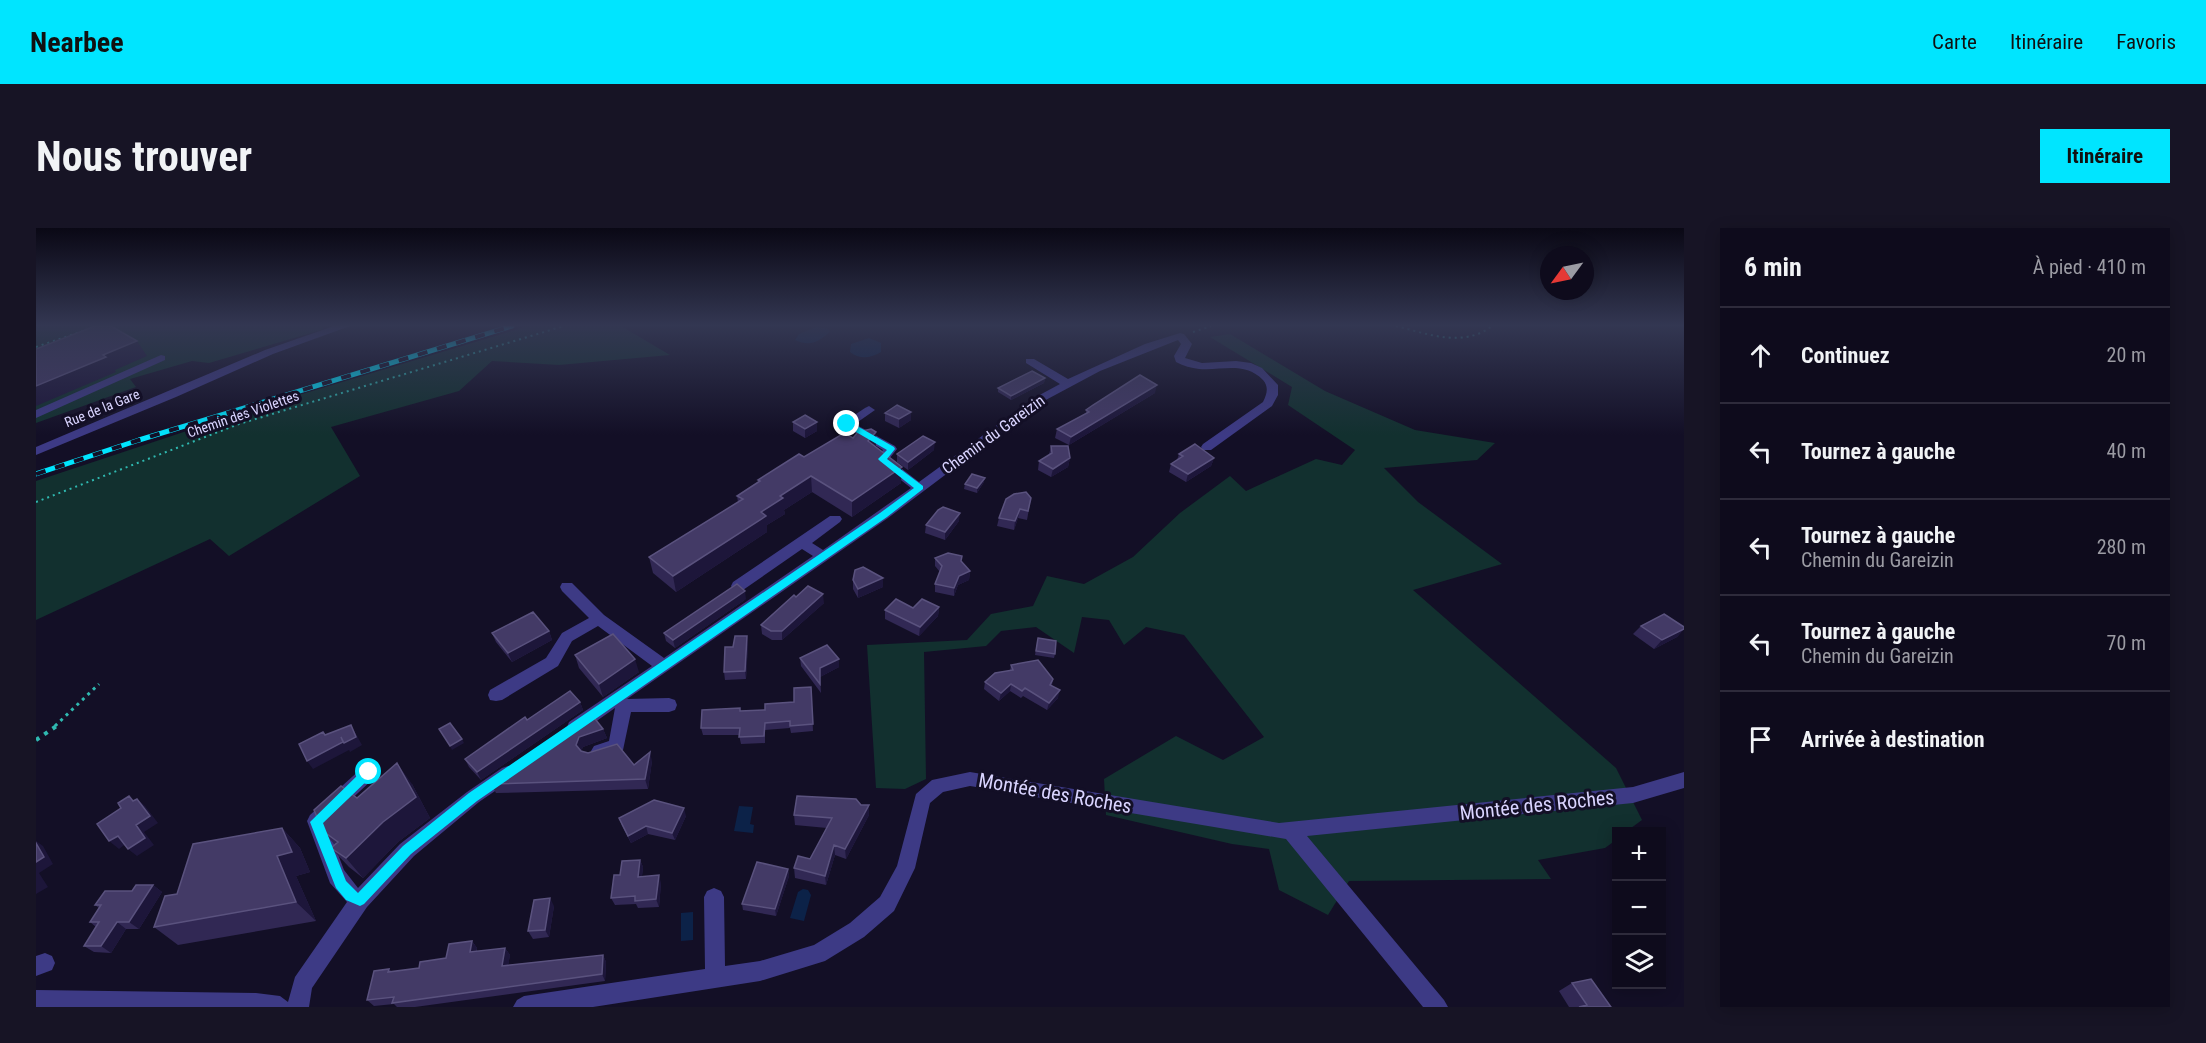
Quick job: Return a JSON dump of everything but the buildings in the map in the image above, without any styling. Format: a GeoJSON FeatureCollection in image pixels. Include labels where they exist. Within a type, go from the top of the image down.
{"type":"FeatureCollection","features":[{"type":"Feature","properties":{"kind":"street"},"geometry":{"type":"LineString","coordinates":[[36,414],[151,362]]}},
{"type":"Feature","properties":{"kind":"street","name":"Rue de la Gare"},"geometry":{"type":"LineString","coordinates":[[36,451],[245,362]]}},
{"type":"Feature","properties":{"kind":"street","name":"Chemin du Gareizin"},"geometry":{"type":"LineString","coordinates":[[1032,362],[1068,384]]}},
{"type":"Feature","properties":{"kind":"street","name":"Chemin du Gareizin"},"geometry":{"type":"LineString","coordinates":[[559,738],[623,698],[664,666],[920,488],[1038,399],[1111,362]]}},
{"type":"Feature","properties":{"kind":"street"},"geometry":{"type":"LineString","coordinates":[[1184,362],[1238,364],[1256,369],[1272,384],[1274,393],[1268,404],[1207,447]]}},
{"type":"Feature","properties":{"kind":"street"},"geometry":{"type":"LineString","coordinates":[[869,410],[847,424],[891,449],[882,459],[909,482],[920,488]]}},
{"type":"Feature","properties":{"kind":"street"},"geometry":{"type":"LineString","coordinates":[[738,586],[835,519]]}},
{"type":"Feature","properties":{"kind":"street"},"geometry":{"type":"LineString","coordinates":[[802,543],[823,556]]}},
{"type":"Feature","properties":{"kind":"street"},"geometry":{"type":"LineString","coordinates":[[567,587],[599,620],[664,666]]}},
{"type":"Feature","properties":{"kind":"street"},"geometry":{"type":"LineString","coordinates":[[496,695],[552,662],[567,637],[599,620]]}},
{"type":"Feature","properties":{"kind":"street"},"geometry":{"type":"LineString","coordinates":[[591,753],[617,745],[623,698],[670,700]]}},
{"type":"Feature","properties":{"kind":"street"},"geometry":{"type":"LineString","coordinates":[[298,1007],[302,984],[360,900],[407,850],[473,797],[521,764]]}},
{"type":"Feature","properties":{"kind":"street"},"geometry":{"type":"LineString","coordinates":[[360,900],[350,896],[341,884],[316,822],[369,772]]}},
{"type":"Feature","properties":{"kind":"street","name":"Montée des Roches"},"geometry":{"type":"LineString","coordinates":[[524,1007],[760,971],[818,954],[857,930],[886,904],[906,868],[922,799],[938,785],[970,779],[1279,831],[1633,795],[1684,780]]}},
{"type":"Feature","properties":{"kind":"street"},"geometry":{"type":"LineString","coordinates":[[1290,830],[1437,1007]]}},
{"type":"Feature","properties":{"kind":"street"},"geometry":{"type":"LineString","coordinates":[[714,897],[715,978]]}},
{"type":"Feature","properties":{"kind":"street"},"geometry":{"type":"LineString","coordinates":[[36,1001],[245,1004],[280,1007]]}},
{"type":"Feature","properties":{"kind":"path","name":"Chemin des Violettes"},"geometry":{"type":"LineString","coordinates":[[36,502],[239,424],[443,362]]}},
{"type":"Feature","properties":{"kind":"path"},"geometry":{"type":"LineString","coordinates":[[36,740],[61,722],[99,684]]}},
{"type":"Feature","properties":{"kind":"green space"},"geometry":{"type":"Polygon","coordinates":[[[36,362],[187,362],[130,379],[136,387],[36,423],[36,362]]]}},
{"type":"Feature","properties":{"kind":"green space"},"geometry":{"type":"Polygon","coordinates":[[[407,362],[491,362],[459,391],[331,427],[360,476],[229,556],[210,539],[36,620],[36,481],[259,407],[407,362]]]}},
{"type":"Feature","properties":{"kind":"green space"},"geometry":{"type":"Polygon","coordinates":[[[515,362],[588,362],[559,365],[515,362]]]}},
{"type":"Feature","properties":{"kind":"green space"},"geometry":{"type":"Polygon","coordinates":[[[1252,362],[1277,362],[1325,391],[1415,430],[1495,443],[1477,460],[1384,468],[1418,502],[1502,564],[1413,590],[1616,768],[1642,820],[1632,827],[1612,827],[1612,843],[1605,848],[1538,860],[1551,879],[1349,881],[1328,915],[1279,890],[1269,849],[1232,844],[1106,815],[1104,779],[1176,736],[1223,760],[1264,737],[1184,635],[1146,627],[1124,645],[1109,620],[1082,617],[1074,653],[1036,627],[1001,631],[986,646],[924,652],[926,779],[905,789],[876,788],[867,645],[967,640],[991,614],[1033,606],[1047,576],[1084,584],[1133,557],[1180,513],[1230,476],[1246,491],[1316,459],[1342,465],[1355,450],[1288,405],[1292,387],[1252,362]]]}},
{"type":"Feature","properties":{"kind":"water"},"geometry":{"type":"Polygon","coordinates":[[[739,806],[753,807],[750,824],[754,825],[753,833],[734,831],[739,806]]]}},
{"type":"Feature","properties":{"kind":"water"},"geometry":{"type":"Polygon","coordinates":[[[803,889],[808,890],[811,895],[804,921],[790,918],[798,892],[803,889]]]}},
{"type":"Feature","properties":{"kind":"water"},"geometry":{"type":"Polygon","coordinates":[[[693,912],[693,940],[681,941],[681,913],[693,912]]]}},
{"type":"Feature","properties":{"kind":"railway"},"geometry":{"type":"LineString","coordinates":[[36,474],[393,362]]}},
{"type":"Feature","properties":{"kind":"route"},"geometry":{"type":"LineString","coordinates":[[369,772],[316,822],[341,884],[350,896],[360,900],[407,850],[473,797],[920,488],[909,482],[882,459],[891,449],[847,424]]}}]}
